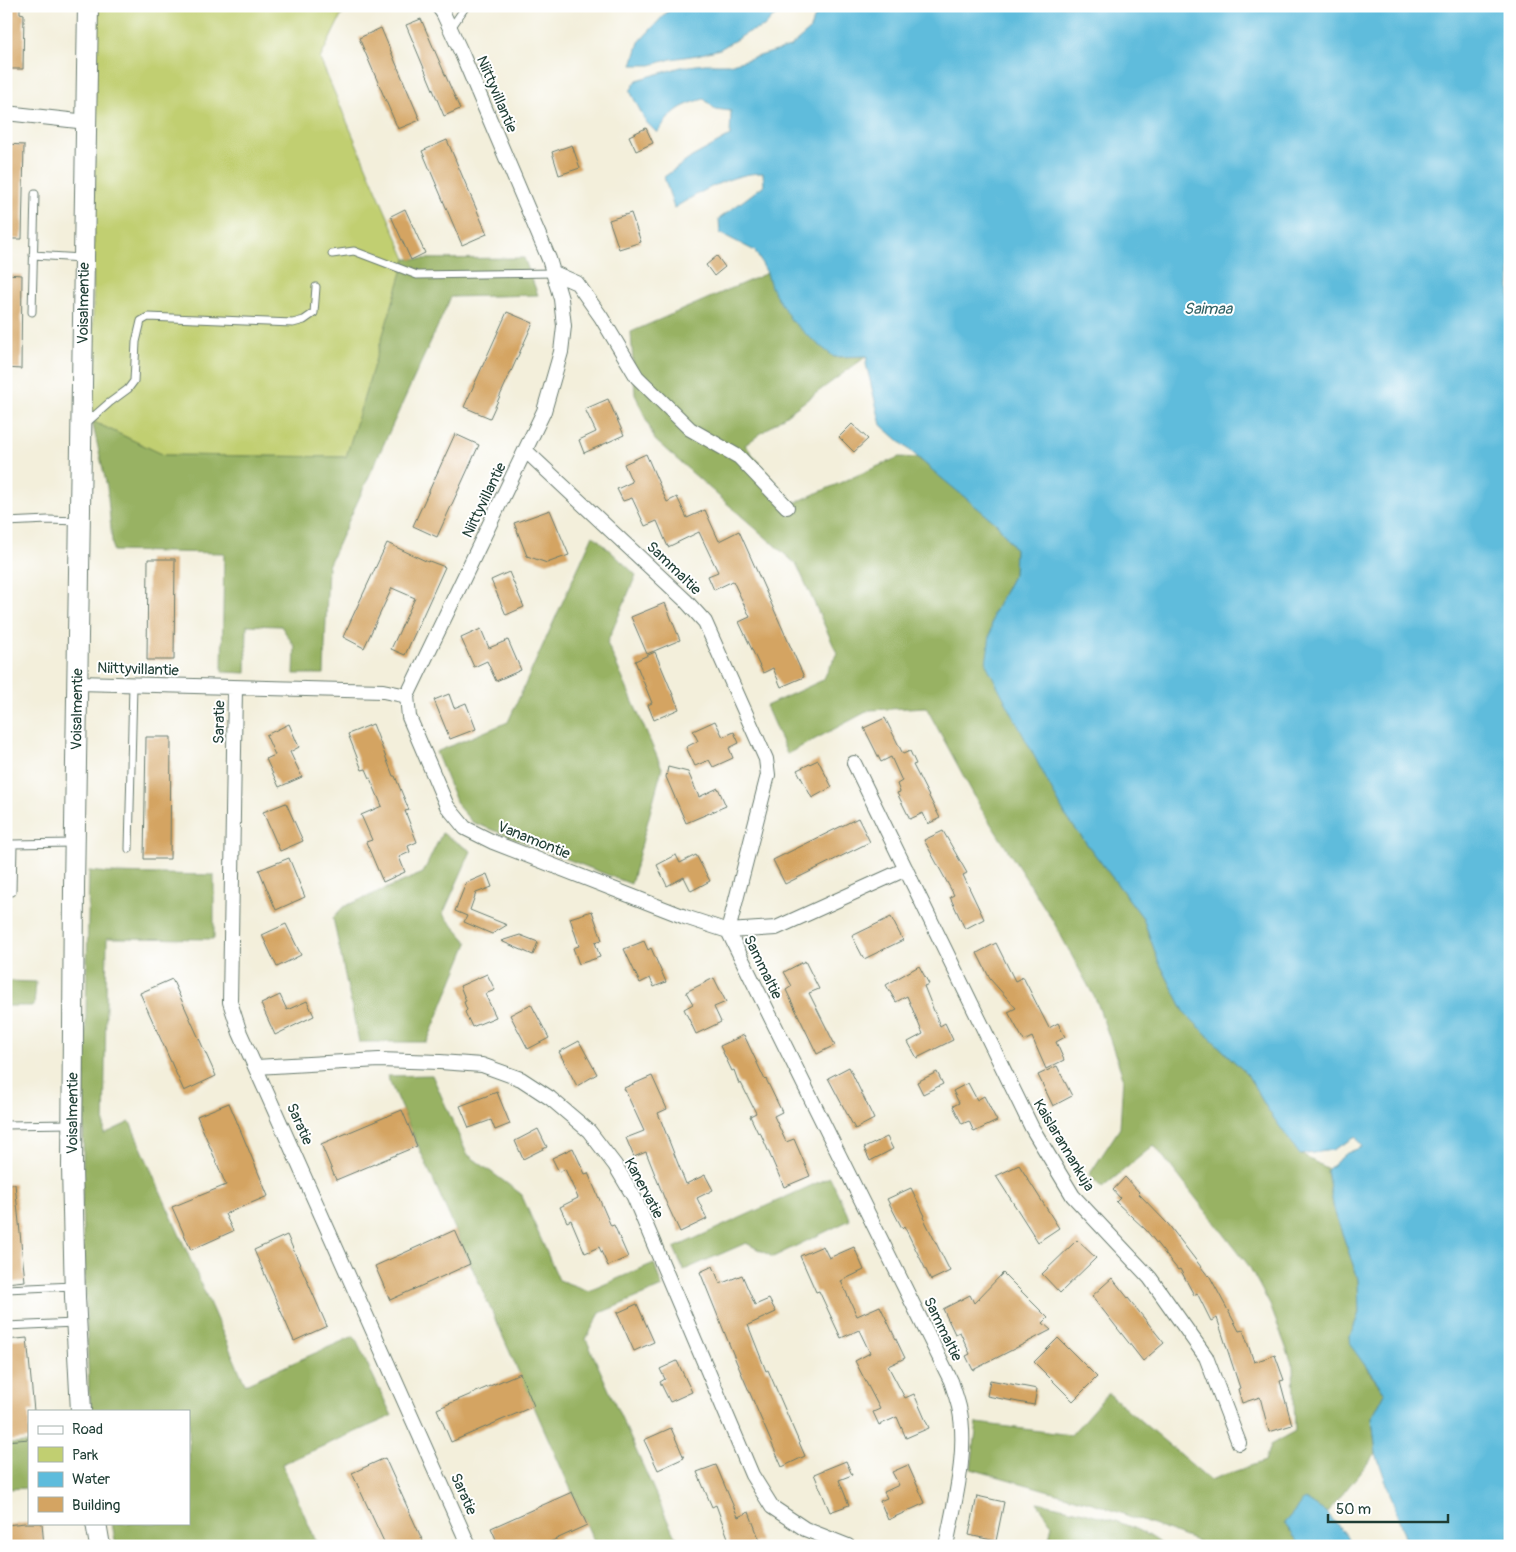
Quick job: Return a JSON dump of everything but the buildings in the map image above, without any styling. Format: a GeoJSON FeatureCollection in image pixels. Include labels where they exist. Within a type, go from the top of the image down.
{"type":"FeatureCollection","features":[{"type":"Feature","properties":{"kind":"street","name":"Voisalmentie"},"geometry":{"type":"LineString","coordinates":[[81,1410],[74,1286],[73,1124],[75,843],[82,521],[88,6]]}},
{"type":"Feature","properties":{"kind":"street","name":"Niittyvillantie"},"geometry":{"type":"LineString","coordinates":[[78,683],[382,691],[407,696],[544,411],[561,352],[564,326],[561,299],[549,259],[444,13],[438,6]]}},
{"type":"Feature","properties":{"kind":"street"},"geometry":{"type":"LineString","coordinates":[[6,113],[87,122]]}},
{"type":"Feature","properties":{"kind":"street"},"geometry":{"type":"LineString","coordinates":[[554,273],[577,283],[601,316],[637,377],[690,429],[739,457],[786,507]]}},
{"type":"Feature","properties":{"kind":"street","name":"Sammaltie"},"geometry":{"type":"LineString","coordinates":[[526,451],[685,600],[705,622],[766,759],[768,775],[728,931],[951,1381],[960,1409],[962,1446],[960,1475],[946,1546]]}},
{"type":"Feature","properties":{"kind":"street","name":"Saratie"},"geometry":{"type":"LineString","coordinates":[[236,688],[230,1002],[240,1033],[469,1546]]}},
{"type":"Feature","properties":{"kind":"street","name":"Vanamontie"},"geometry":{"type":"LineString","coordinates":[[407,696],[409,717],[447,806],[465,828],[493,842],[538,860],[685,917],[728,931]]}},
{"type":"Feature","properties":{"kind":"street","name":"Kaislarannankuja"},"geometry":{"type":"LineString","coordinates":[[854,763],[1032,1128],[1073,1196],[1150,1278],[1206,1357],[1239,1443]]}},
{"type":"Feature","properties":{"kind":"street"},"geometry":{"type":"LineString","coordinates":[[728,931],[776,928],[906,868]]}},
{"type":"Feature","properties":{"kind":"street","name":"Kanervatie"},"geometry":{"type":"LineString","coordinates":[[256,1067],[379,1060],[482,1065],[521,1079],[550,1098],[589,1131],[615,1165],[634,1197],[752,1475],[772,1507],[805,1530],[848,1546]]}},
{"type":"Feature","properties":{"kind":"street"},"geometry":{"type":"LineString","coordinates":[[96,1524],[100,1546]]}},
{"type":"Feature","properties":{"kind":"lane"},"geometry":{"type":"LineString","coordinates":[[451,29],[466,6]]}},
{"type":"Feature","properties":{"kind":"lane"},"geometry":{"type":"LineString","coordinates":[[32,312],[35,194]]}},
{"type":"Feature","properties":{"kind":"lane"},"geometry":{"type":"LineString","coordinates":[[332,254],[354,251],[417,275],[554,273]]}},
{"type":"Feature","properties":{"kind":"lane"},"geometry":{"type":"LineString","coordinates":[[33,254],[84,258]]}},
{"type":"Feature","properties":{"kind":"lane"},"geometry":{"type":"LineString","coordinates":[[83,426],[128,389],[134,381],[136,342],[141,321],[148,317],[293,323],[304,320],[314,313],[316,288]]}},
{"type":"Feature","properties":{"kind":"lane"},"geometry":{"type":"LineString","coordinates":[[6,522],[82,521]]}},
{"type":"Feature","properties":{"kind":"lane"},"geometry":{"type":"LineString","coordinates":[[129,849],[133,685]]}},
{"type":"Feature","properties":{"kind":"lane"},"geometry":{"type":"LineString","coordinates":[[12,892],[13,844],[75,843]]}},
{"type":"Feature","properties":{"kind":"lane"},"geometry":{"type":"LineString","coordinates":[[6,1125],[73,1124]]}},
{"type":"Feature","properties":{"kind":"lane"},"geometry":{"type":"LineString","coordinates":[[6,1289],[74,1286]]}},
{"type":"Feature","properties":{"kind":"lane"},"geometry":{"type":"LineString","coordinates":[[6,1326],[76,1324]]}},
{"type":"Feature","properties":{"kind":"green space"},"geometry":{"type":"Polygon","coordinates":[[[96,6],[346,6],[320,59],[406,259],[346,457],[164,455],[92,421],[96,6]]]}},
{"type":"Feature","properties":{"kind":"green space"},"geometry":{"type":"Polygon","coordinates":[[[524,258],[538,295],[451,297],[328,566],[324,674],[294,674],[295,647],[281,626],[247,625],[246,673],[222,672],[224,553],[113,551],[107,487],[92,421],[164,455],[346,457],[406,259],[524,258]]]}},
{"type":"Feature","properties":{"kind":"green space"},"geometry":{"type":"Polygon","coordinates":[[[767,273],[772,287],[786,310],[803,330],[823,348],[835,357],[867,356],[745,445],[792,504],[899,457],[918,458],[997,524],[1015,549],[1014,574],[993,614],[1065,815],[1143,918],[1158,960],[1185,1013],[1247,1074],[1268,1110],[1300,1154],[1328,1169],[1334,1210],[1358,1279],[1359,1313],[1350,1337],[1368,1371],[1385,1393],[1372,1418],[1376,1453],[1327,1513],[1305,1500],[1284,1523],[1301,1546],[1202,1546],[1199,1542],[1096,1504],[971,1469],[977,1423],[1071,1435],[1108,1393],[1210,1480],[1265,1461],[1270,1445],[1295,1431],[1293,1366],[1270,1305],[1249,1266],[1154,1145],[1102,1188],[1089,1175],[1120,1128],[1123,1077],[1097,1002],[1053,921],[982,810],[926,707],[870,710],[787,754],[766,706],[823,680],[837,653],[797,565],[655,440],[635,394],[631,332],[767,273]]]}},
{"type":"Feature","properties":{"kind":"green space"},"geometry":{"type":"Polygon","coordinates":[[[593,535],[636,575],[607,643],[662,768],[631,884],[472,822],[458,806],[436,752],[508,722],[593,535]]]}},
{"type":"Feature","properties":{"kind":"green space"},"geometry":{"type":"Polygon","coordinates":[[[442,833],[471,851],[443,914],[468,943],[427,1042],[359,1042],[333,918],[343,907],[423,873],[442,833]]]}},
{"type":"Feature","properties":{"kind":"green space"},"geometry":{"type":"Polygon","coordinates":[[[89,871],[214,875],[214,939],[107,938],[104,1134],[130,1122],[245,1384],[354,1336],[392,1416],[282,1464],[318,1546],[116,1546],[112,1524],[190,1524],[190,1410],[92,1410],[89,1392],[82,1207],[89,871]]]}},
{"type":"Feature","properties":{"kind":"green space"},"geometry":{"type":"Polygon","coordinates":[[[6,981],[36,982],[34,1006],[6,1006],[6,981]]]}},
{"type":"Feature","properties":{"kind":"green space"},"geometry":{"type":"Polygon","coordinates":[[[432,1075],[467,1154],[521,1194],[559,1280],[589,1291],[654,1263],[662,1287],[600,1313],[586,1339],[674,1535],[687,1546],[596,1546],[387,1076],[432,1075]]]}},
{"type":"Feature","properties":{"kind":"green space"},"geometry":{"type":"Polygon","coordinates":[[[830,1177],[850,1220],[773,1257],[746,1243],[684,1270],[674,1248],[830,1177]]]}},
{"type":"Feature","properties":{"kind":"green space"},"geometry":{"type":"Polygon","coordinates":[[[28,1443],[28,1488],[6,1489],[6,1444],[28,1443]]]}},
{"type":"Feature","properties":{"kind":"green space"},"geometry":{"type":"Polygon","coordinates":[[[1037,1502],[1103,1517],[1136,1529],[1163,1546],[1048,1546],[1052,1524],[1037,1502]]]}},
{"type":"Feature","properties":{"kind":"water"},"geometry":{"type":"Polygon","coordinates":[[[674,6],[791,6],[772,18],[764,27],[749,32],[720,49],[651,65],[632,65],[639,42],[674,6]]]}},
{"type":"Feature","properties":{"kind":"water","name":"Saimaa"},"geometry":{"type":"Polygon","coordinates":[[[815,6],[1510,6],[1510,1546],[1408,1546],[1376,1453],[1372,1418],[1385,1393],[1351,1346],[1350,1337],[1359,1313],[1358,1279],[1334,1210],[1327,1170],[1347,1153],[1362,1147],[1356,1137],[1332,1150],[1300,1155],[1268,1110],[1247,1074],[1185,1013],[1158,960],[1143,918],[1065,815],[986,664],[993,614],[1014,574],[1015,549],[997,524],[881,425],[866,364],[867,356],[834,357],[809,337],[791,320],[771,287],[767,273],[755,251],[720,233],[719,219],[764,185],[763,173],[740,176],[717,184],[674,208],[664,177],[692,157],[730,136],[731,111],[715,109],[704,99],[676,111],[657,133],[646,122],[630,91],[637,80],[681,67],[705,64],[732,64],[790,47],[809,31],[817,12],[815,6]]]}},
{"type":"Feature","properties":{"kind":"water"},"geometry":{"type":"Polygon","coordinates":[[[1305,1499],[1327,1513],[1356,1546],[1301,1546],[1284,1523],[1305,1499]]]}}]}
